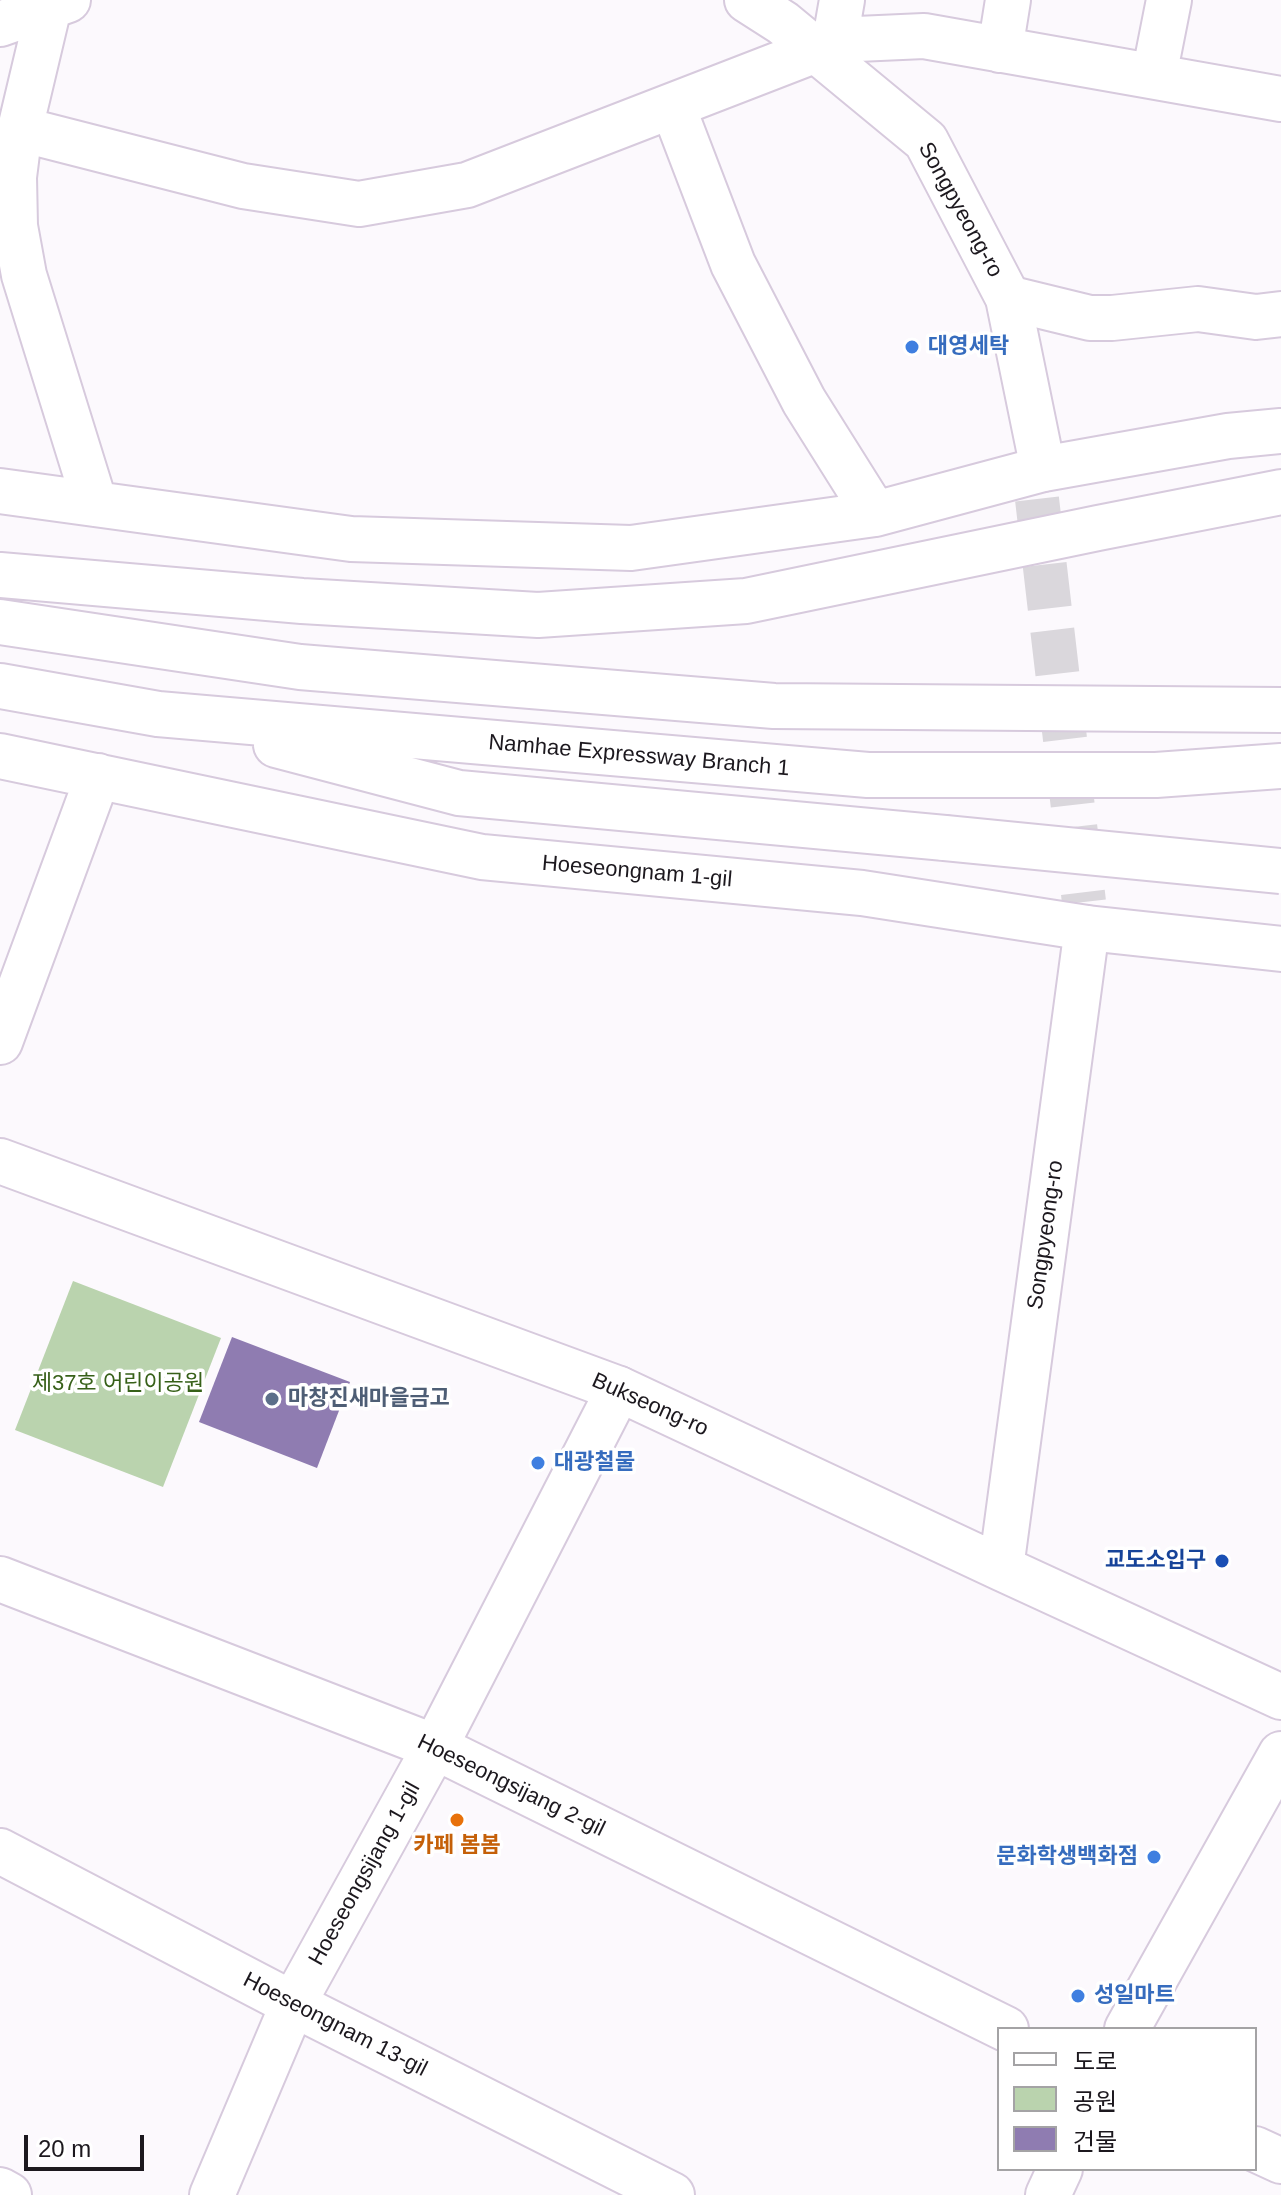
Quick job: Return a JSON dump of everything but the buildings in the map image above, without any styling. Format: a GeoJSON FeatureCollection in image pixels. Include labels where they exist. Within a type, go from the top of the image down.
{"type":"FeatureCollection","features":[{"type":"Feature","properties":{"kind":"main road","name":"Songpyeong-ro"},"geometry":{"type":"LineString","coordinates":[[747,0],[783,23],[831,30],[926,141],[1008,298],[1040,484]]}},
{"type":"Feature","properties":{"kind":"main road"},"geometry":{"type":"LineString","coordinates":[[1000,50],[1008,0]]}},
{"type":"Feature","properties":{"kind":"main road"},"geometry":{"type":"LineString","coordinates":[[1154,76],[1169,0]]}},
{"type":"Feature","properties":{"kind":"main road"},"geometry":{"type":"LineString","coordinates":[[0,24],[59,4]]}},
{"type":"Feature","properties":{"kind":"main road"},"geometry":{"type":"LineString","coordinates":[[59,4],[20,129],[14,177],[15,226],[24,275],[95,504]]}},
{"type":"Feature","properties":{"kind":"main road"},"geometry":{"type":"LineString","coordinates":[[20,129],[243,186],[359,204],[467,185],[673,107],[831,30],[910,35],[1281,99]]}},
{"type":"Feature","properties":{"kind":"main road"},"geometry":{"type":"LineString","coordinates":[[673,107],[733,264],[804,401],[875,514]]}},
{"type":"Feature","properties":{"kind":"main road"},"geometry":{"type":"LineString","coordinates":[[1008,298],[1090,318],[1198,309],[1256,317],[1281,314]]}},
{"type":"Feature","properties":{"kind":"main road"},"geometry":{"type":"LineString","coordinates":[[0,491],[351,539],[631,548],[875,514],[1040,484],[1228,436],[1281,431]]}},
{"type":"Feature","properties":{"kind":"main road"},"geometry":{"type":"LineString","coordinates":[[0,575],[302,601],[538,615],[746,601],[1281,492]]}},
{"type":"Feature","properties":{"kind":"main road"},"geometry":{"type":"LineString","coordinates":[[0,622],[300,667],[774,706],[1281,710]]}},
{"type":"Feature","properties":{"kind":"main road","name":"Namhae Expressway Branch 1"},"geometry":{"type":"LineString","coordinates":[[0,686],[158,714],[868,775],[1156,775],[1281,766]]}},
{"type":"Feature","properties":{"kind":"main road"},"geometry":{"type":"LineString","coordinates":[[158,714],[459,793],[1281,871]]}},
{"type":"Feature","properties":{"kind":"main road","name":"Hoeseongnam 1-gil"},"geometry":{"type":"LineString","coordinates":[[0,756],[482,857],[1086,915],[1281,949]]}},
{"type":"Feature","properties":{"kind":"main road"},"geometry":{"type":"LineString","coordinates":[[0,1042],[98,776]]}},
{"type":"Feature","properties":{"kind":"main road","name":"Songpyeong-ro"},"geometry":{"type":"LineString","coordinates":[[1001,1568],[1086,915]]}},
{"type":"Feature","properties":{"kind":"main road","name":"Bukseong-ro"},"geometry":{"type":"LineString","coordinates":[[0,1161],[619,1389],[1281,1697]]}},
{"type":"Feature","properties":{"kind":"main road","name":"Hoeseongsijang 1-gil"},"geometry":{"type":"LineString","coordinates":[[212,2195],[293,2004],[435,1747],[619,1389]]}},
{"type":"Feature","properties":{"kind":"main road","name":"Hoeseongsijang 2-gil"},"geometry":{"type":"LineString","coordinates":[[0,1579],[435,1747],[1002,2027]]}},
{"type":"Feature","properties":{"kind":"main road"},"geometry":{"type":"LineString","coordinates":[[1128,2027],[1281,1754]]}},
{"type":"Feature","properties":{"kind":"main road","name":"Hoeseongnam 13-gil"},"geometry":{"type":"LineString","coordinates":[[0,1851],[293,2004],[672,2195]]}},
{"type":"Feature","properties":{"kind":"main road"},"geometry":{"type":"LineString","coordinates":[[1257,2150],[1281,2161]]}},
{"type":"Feature","properties":{"kind":"main road"},"geometry":{"type":"LineString","coordinates":[[1048,2195],[1059,2171]]}},
{"type":"Feature","properties":{"kind":"main road"},"geometry":{"type":"LineString","coordinates":[[0,2190],[9,2195]]}},
{"type":"Feature","properties":{"kind":"green space","name":"제37호 어린이공원"},"geometry":{"type":"Polygon","coordinates":[[[73,1281],[221,1338],[163,1487],[15,1430],[73,1281]]]}},
{"type":"Feature","properties":{"kind":"tunnel"},"geometry":{"type":"LineString","coordinates":[[1037,499],[1084,902]]}},
{"type":"Feature","properties":{"kind":"place","name":"대영세탁"},"geometry":{"type":"Point","coordinates":[912,347]}},
{"type":"Feature","properties":{"kind":"place","name":"마창진새마을금고"},"geometry":{"type":"Point","coordinates":[272,1399]}},
{"type":"Feature","properties":{"kind":"place","name":"대광철물"},"geometry":{"type":"Point","coordinates":[538,1463]}},
{"type":"Feature","properties":{"kind":"place","name":"교도소입구"},"geometry":{"type":"Point","coordinates":[1222,1561]}},
{"type":"Feature","properties":{"kind":"place","name":"카페 봄봄"},"geometry":{"type":"Point","coordinates":[457,1820]}},
{"type":"Feature","properties":{"kind":"place","name":"문화학생백화점"},"geometry":{"type":"Point","coordinates":[1154,1857]}},
{"type":"Feature","properties":{"kind":"place","name":"성일마트"},"geometry":{"type":"Point","coordinates":[1078,1996]}}]}
